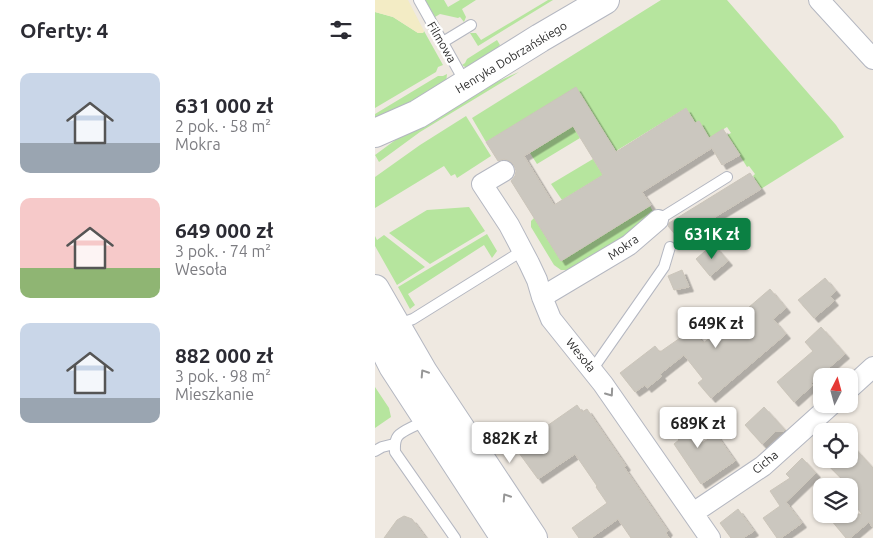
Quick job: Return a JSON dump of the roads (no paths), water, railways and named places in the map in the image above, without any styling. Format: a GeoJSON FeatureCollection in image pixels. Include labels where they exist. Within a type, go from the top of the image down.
{"type":"FeatureCollection","features":[{"type":"Feature","properties":{"kind":"street","name":"Henryka Dobrzańskiego"},"geometry":{"type":"LineString","coordinates":[[375,133],[418,114],[605,0]]}},
{"type":"Feature","properties":{"kind":"street"},"geometry":{"type":"LineString","coordinates":[[819,0],[873,59]]}},
{"type":"Feature","properties":{"kind":"street","name":"Henryka Dobrzańskiego"},"geometry":{"type":"LineString","coordinates":[[375,149],[405,128],[418,114]]}},
{"type":"Feature","properties":{"kind":"street","name":"Wesoła"},"geometry":{"type":"LineString","coordinates":[[504,171],[483,184],[509,225],[522,250],[537,280],[551,319],[603,384],[710,538]]}},
{"type":"Feature","properties":{"kind":"street","name":"Mokra"},"geometry":{"type":"LineString","coordinates":[[542,297],[629,245],[658,220]]}},
{"type":"Feature","properties":{"kind":"street"},"geometry":{"type":"LineString","coordinates":[[375,289],[382,328],[423,372],[440,417],[505,538]]}},
{"type":"Feature","properties":{"kind":"street"},"geometry":{"type":"LineString","coordinates":[[858,381],[873,367]]}},
{"type":"Feature","properties":{"kind":"street","name":"Cicha"},"geometry":{"type":"LineString","coordinates":[[693,513],[763,466],[822,413]]}},
{"type":"Feature","properties":{"kind":"street"},"geometry":{"type":"LineString","coordinates":[[440,417],[533,538]]}},
{"type":"Feature","properties":{"kind":"lane","name":"Filmowa"},"geometry":{"type":"LineString","coordinates":[[419,0],[466,84]]}},
{"type":"Feature","properties":{"kind":"lane"},"geometry":{"type":"LineString","coordinates":[[443,42],[471,25]]}},
{"type":"Feature","properties":{"kind":"lane","name":"Mokra"},"geometry":{"type":"LineString","coordinates":[[658,220],[727,177]]}},
{"type":"Feature","properties":{"kind":"lane"},"geometry":{"type":"LineString","coordinates":[[592,370],[664,266],[671,247]]}},
{"type":"Feature","properties":{"kind":"lane"},"geometry":{"type":"LineString","coordinates":[[382,328],[413,319],[522,250]]}},
{"type":"Feature","properties":{"kind":"lane"},"geometry":{"type":"LineString","coordinates":[[440,417],[419,423],[398,436],[395,452],[455,538]]}},
{"type":"Feature","properties":{"kind":"lane"},"geometry":{"type":"LineString","coordinates":[[375,451],[395,444]]}}]}
